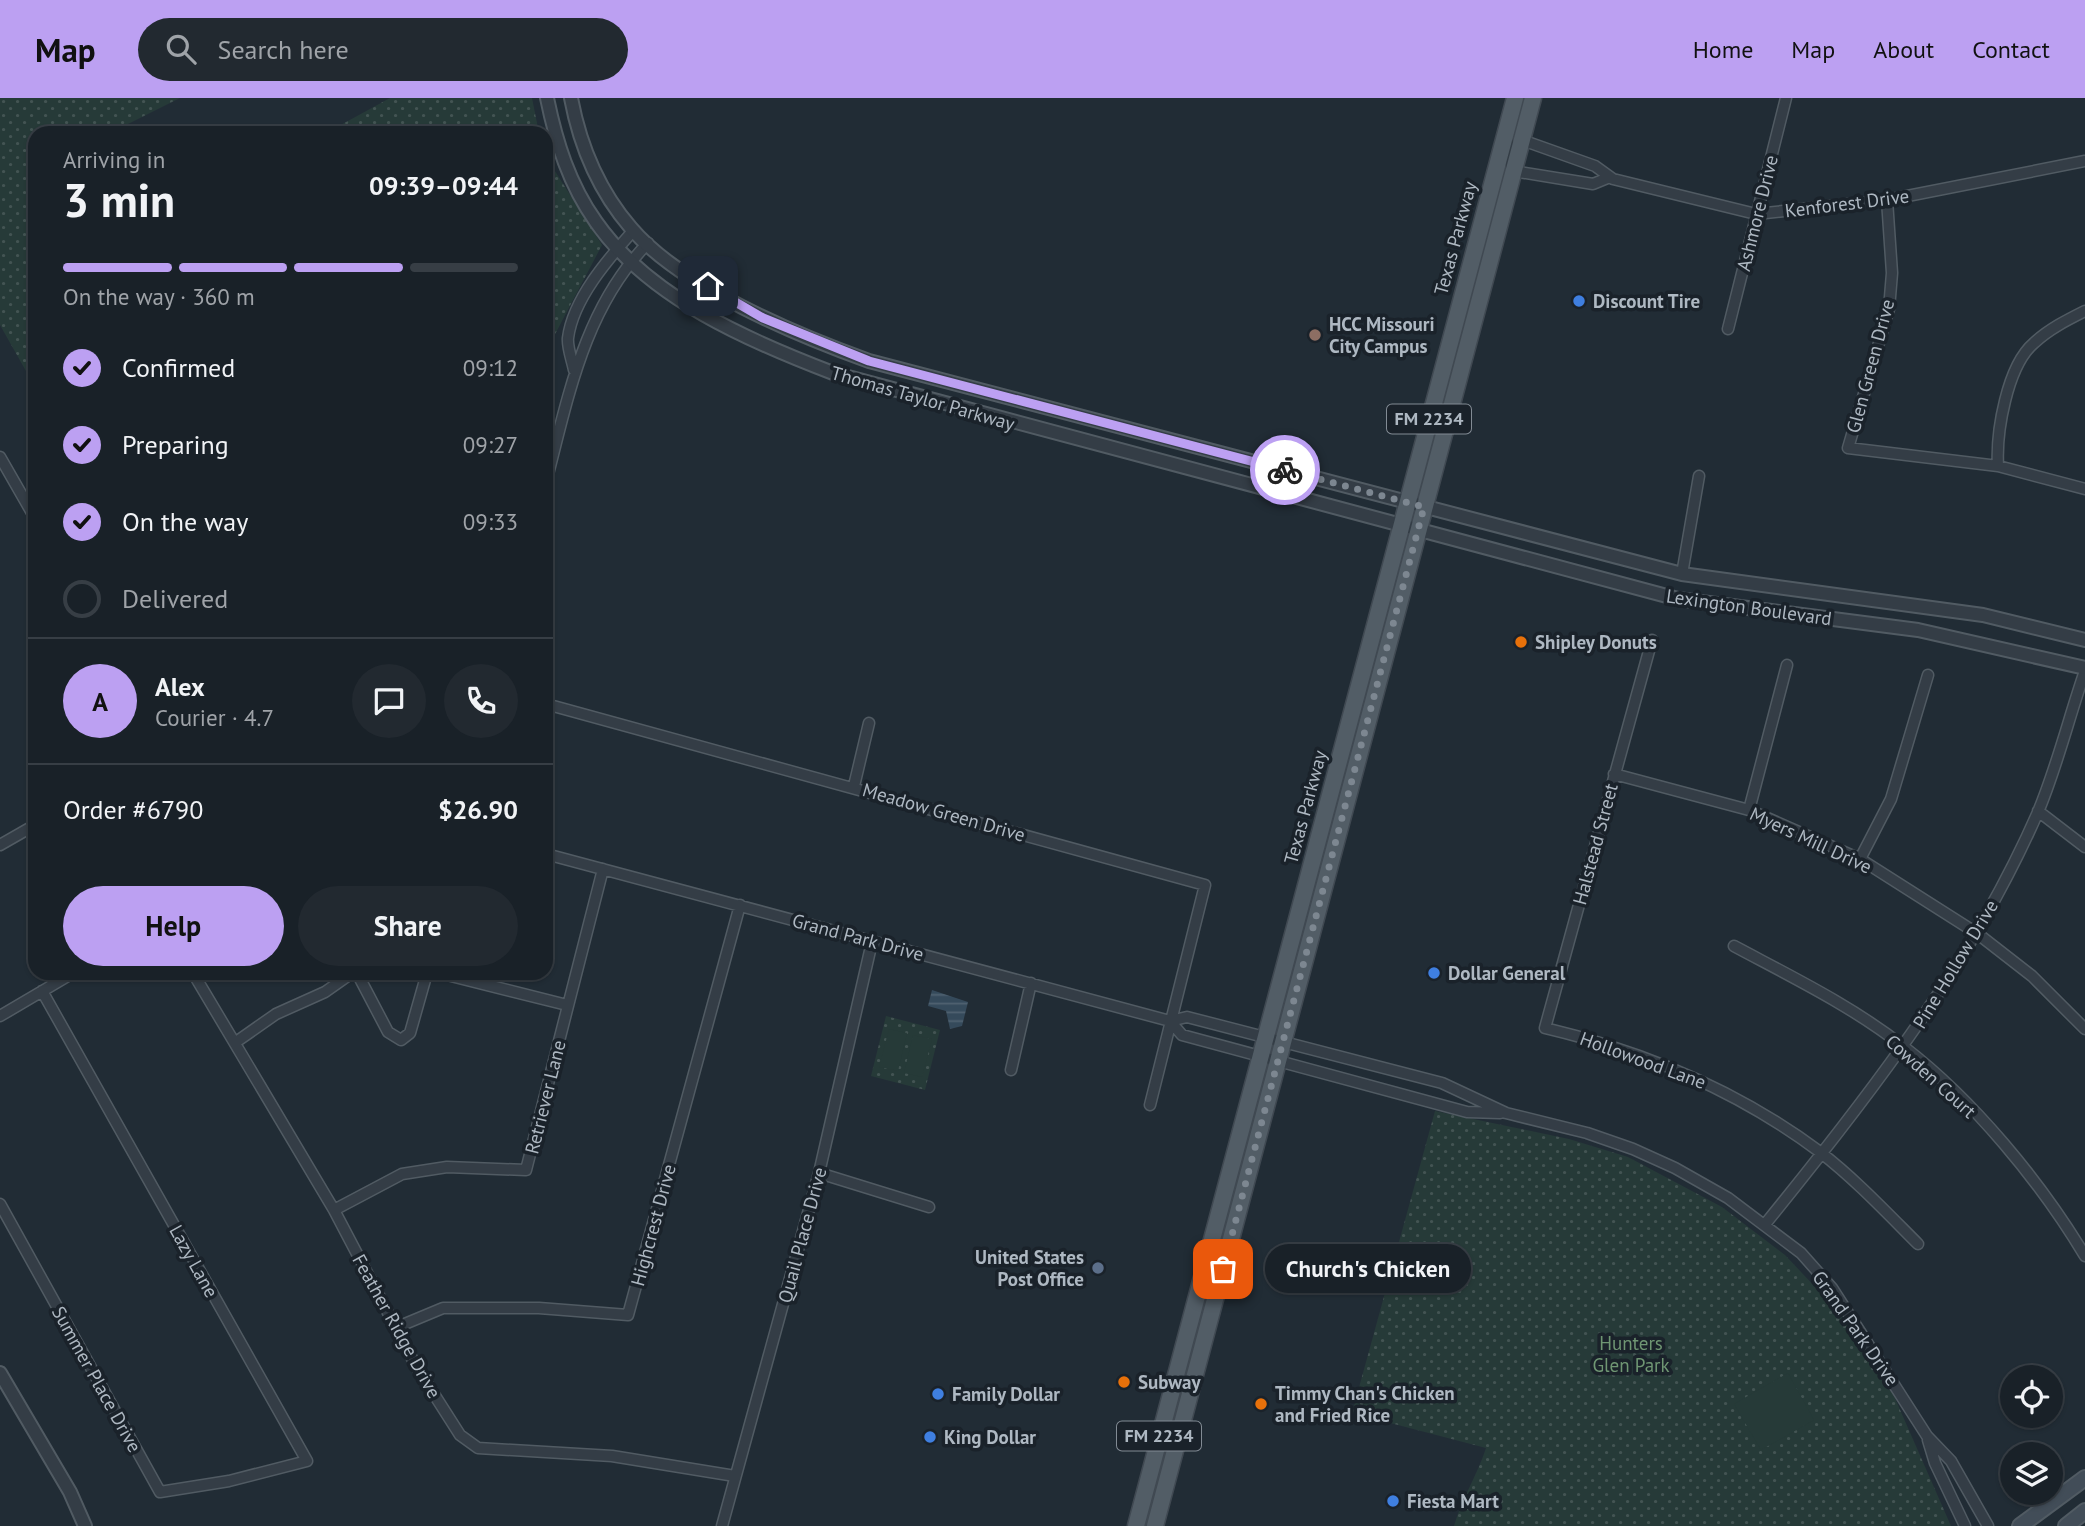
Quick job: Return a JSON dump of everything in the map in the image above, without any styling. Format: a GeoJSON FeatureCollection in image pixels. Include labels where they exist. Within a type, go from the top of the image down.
{"type":"FeatureCollection","features":[{"type":"Feature","properties":{"kind":"main road","name":"Texas Parkway"},"geometry":{"type":"LineString","coordinates":[[1136,1526],[1515,98]]}},
{"type":"Feature","properties":{"kind":"main road","name":"Texas Parkway"},"geometry":{"type":"LineString","coordinates":[[1155,1526],[1533,98]]}},
{"type":"Feature","properties":{"kind":"main road"},"geometry":{"type":"LineString","coordinates":[[1324,815],[1342,820]]}},
{"type":"Feature","properties":{"kind":"main road"},"geometry":{"type":"LineString","coordinates":[[1213,1234],[1220,1243],[1216,1260],[1223,1269]]}},
{"type":"Feature","properties":{"kind":"main road"},"geometry":{"type":"LineString","coordinates":[[1176,1373],[1181,1387],[1177,1401],[1185,1414]]}},
{"type":"Feature","properties":{"kind":"main road"},"geometry":{"type":"LineString","coordinates":[[2020,1526],[2085,1478]]}},
{"type":"Feature","properties":{"kind":"main road"},"geometry":{"type":"LineString","coordinates":[[2066,1526],[2085,1511]]}},
{"type":"Feature","properties":{"kind":"street","name":"Thomas Taylor Parkway"},"geometry":{"type":"LineString","coordinates":[[547,98],[559,151],[596,222],[632,262],[711,317],[833,373],[1222,479],[1418,529]]}},
{"type":"Feature","properties":{"kind":"street","name":"Thomas Taylor Parkway"},"geometry":{"type":"LineString","coordinates":[[571,98],[584,147],[597,178],[633,231],[724,296],[763,318],[841,351],[1424,507]]}},
{"type":"Feature","properties":{"kind":"street","name":"Ashmore Drive"},"geometry":{"type":"LineString","coordinates":[[1728,329],[1786,98]]}},
{"type":"Feature","properties":{"kind":"street"},"geometry":{"type":"LineString","coordinates":[[1504,135],[1511,145],[1509,164],[1513,171]]}},
{"type":"Feature","properties":{"kind":"street","name":"Kenforest Drive"},"geometry":{"type":"LineString","coordinates":[[1522,140],[1595,166],[1609,177],[1756,214],[1887,200],[2085,161]]}},
{"type":"Feature","properties":{"kind":"street","name":"Kenforest Drive"},"geometry":{"type":"LineString","coordinates":[[1513,171],[1593,184],[1609,177]]}},
{"type":"Feature","properties":{"kind":"street","name":"Glen Green Drive"},"geometry":{"type":"LineString","coordinates":[[1887,200],[1892,273],[1889,309],[1848,447],[1998,466]]}},
{"type":"Feature","properties":{"kind":"street"},"geometry":{"type":"LineString","coordinates":[[574,371],[568,339],[577,310],[618,247],[633,231]]}},
{"type":"Feature","properties":{"kind":"street"},"geometry":{"type":"LineString","coordinates":[[553,453],[574,371],[610,292],[648,243]]}},
{"type":"Feature","properties":{"kind":"street"},"geometry":{"type":"LineString","coordinates":[[2085,311],[2060,324],[2032,344],[2014,373],[1996,440],[1998,466],[2085,489]]}},
{"type":"Feature","properties":{"kind":"street"},"geometry":{"type":"LineString","coordinates":[[1222,479],[1229,456]]}},
{"type":"Feature","properties":{"kind":"street"},"geometry":{"type":"LineString","coordinates":[[0,457],[28,507]]}},
{"type":"Feature","properties":{"kind":"street"},"geometry":{"type":"LineString","coordinates":[[1682,574],[1699,476]]}},
{"type":"Feature","properties":{"kind":"street","name":"Lexington Boulevard"},"geometry":{"type":"LineString","coordinates":[[1424,507],[1682,574],[1983,615],[2085,639]]}},
{"type":"Feature","properties":{"kind":"street","name":"Lexington Boulevard"},"geometry":{"type":"LineString","coordinates":[[1418,529],[1678,599],[1918,630],[2085,669]]}},
{"type":"Feature","properties":{"kind":"street"},"geometry":{"type":"LineString","coordinates":[[1637,589],[1642,564]]}},
{"type":"Feature","properties":{"kind":"street"},"geometry":{"type":"LineString","coordinates":[[1867,623],[1870,600]]}},
{"type":"Feature","properties":{"kind":"street","name":"Halstead Street"},"geometry":{"type":"LineString","coordinates":[[1565,1032],[1545,1028],[1652,640]]}},
{"type":"Feature","properties":{"kind":"street"},"geometry":{"type":"LineString","coordinates":[[1749,810],[1787,665]]}},
{"type":"Feature","properties":{"kind":"street","name":"Pine Hollow Drive"},"geometry":{"type":"LineString","coordinates":[[1766,1223],[1905,1047],[1978,934],[2038,811],[2085,669]]}},
{"type":"Feature","properties":{"kind":"street"},"geometry":{"type":"LineString","coordinates":[[1860,859],[1891,799],[1928,675]]}},
{"type":"Feature","properties":{"kind":"street","name":"Meadow Green Drive"},"geometry":{"type":"LineString","coordinates":[[553,707],[854,786],[1205,885],[1170,1021]]}},
{"type":"Feature","properties":{"kind":"street"},"geometry":{"type":"LineString","coordinates":[[854,786],[869,723]]}},
{"type":"Feature","properties":{"kind":"street","name":"Myers Mill Drive"},"geometry":{"type":"LineString","coordinates":[[1614,774],[1749,810],[1860,859],[1978,934],[2032,976],[2085,1029]]}},
{"type":"Feature","properties":{"kind":"street"},"geometry":{"type":"LineString","coordinates":[[2038,811],[2085,848]]}},
{"type":"Feature","properties":{"kind":"street"},"geometry":{"type":"LineString","coordinates":[[0,845],[28,829]]}},
{"type":"Feature","properties":{"kind":"street","name":"Grand Park Drive"},"geometry":{"type":"LineString","coordinates":[[553,856],[1170,1021],[1187,1017],[1442,1083],[1506,1113],[1587,1133],[1633,1149],[1675,1168],[1766,1223],[1801,1253],[1832,1288],[1927,1436],[1951,1461],[1989,1526]]}},
{"type":"Feature","properties":{"kind":"street","name":"Retriever Lane"},"geometry":{"type":"LineString","coordinates":[[334,1210],[402,1174],[457,1167],[526,1170],[603,869]]}},
{"type":"Feature","properties":{"kind":"street","name":"Highcrest Drive"},"geometry":{"type":"LineString","coordinates":[[396,1328],[443,1308],[539,1308],[628,1315],[740,905]]}},
{"type":"Feature","properties":{"kind":"street","name":"Quail Place Drive"},"geometry":{"type":"LineString","coordinates":[[722,1526],[819,1173],[872,942]]}},
{"type":"Feature","properties":{"kind":"street","name":"Cowden Court"},"geometry":{"type":"LineString","coordinates":[[1734,946],[1845,1006],[1905,1047],[1960,1098],[2029,1176],[2085,1256]]}},
{"type":"Feature","properties":{"kind":"street"},"geometry":{"type":"LineString","coordinates":[[0,1016],[61,980]]}},
{"type":"Feature","properties":{"kind":"street","name":"Feather Ridge Drive"},"geometry":{"type":"LineString","coordinates":[[198,980],[334,1210],[396,1328],[460,1435],[478,1448],[612,1455],[736,1476]]}},
{"type":"Feature","properties":{"kind":"street"},"geometry":{"type":"LineString","coordinates":[[236,1042],[276,1014],[325,992],[344,980]]}},
{"type":"Feature","properties":{"kind":"street"},"geometry":{"type":"LineString","coordinates":[[359,980],[388,1032],[401,1040],[410,1033],[425,980]]}},
{"type":"Feature","properties":{"kind":"street"},"geometry":{"type":"LineString","coordinates":[[467,980],[567,1005]]}},
{"type":"Feature","properties":{"kind":"street"},"geometry":{"type":"LineString","coordinates":[[1011,1070],[1031,983]]}},
{"type":"Feature","properties":{"kind":"street","name":"Lazy Lane"},"geometry":{"type":"LineString","coordinates":[[42,991],[307,1461],[229,1481]]}},
{"type":"Feature","properties":{"kind":"street"},"geometry":{"type":"LineString","coordinates":[[1150,1105],[1170,1021]]}},
{"type":"Feature","properties":{"kind":"street","name":"Grand Park Drive"},"geometry":{"type":"LineString","coordinates":[[1170,1021],[1182,1035],[1278,1062],[1467,1112],[1506,1113]]}},
{"type":"Feature","properties":{"kind":"street","name":"Hollowood Lane"},"geometry":{"type":"LineString","coordinates":[[1565,1032],[1604,1042],[1676,1068],[1734,1096],[1822,1154],[1918,1244]]}},
{"type":"Feature","properties":{"kind":"street"},"geometry":{"type":"LineString","coordinates":[[819,1173],[929,1207]]}},
{"type":"Feature","properties":{"kind":"street","name":"Summer Place Drive"},"geometry":{"type":"LineString","coordinates":[[0,1204],[160,1492],[229,1481]]}},
{"type":"Feature","properties":{"kind":"street"},"geometry":{"type":"LineString","coordinates":[[0,1373],[70,1492],[85,1526]]}},
{"type":"Feature","properties":{"kind":"street","name":"Grand Park Drive"},"geometry":{"type":"LineString","coordinates":[[1927,1436],[1935,1463],[1965,1526]]}},
{"type":"Feature","properties":{"kind":"green space"},"geometry":{"type":"Polygon","coordinates":[[[0,98],[180,98],[124,126],[28,126],[28,375],[0,325],[0,98]]]}},
{"type":"Feature","properties":{"kind":"green space"},"geometry":{"type":"Polygon","coordinates":[[[390,98],[532,98],[538,126],[339,126],[390,98]]]}},
{"type":"Feature","properties":{"kind":"green space"},"geometry":{"type":"Polygon","coordinates":[[[553,168],[602,245],[553,338],[553,168]]]}},
{"type":"Feature","properties":{"kind":"green space"},"geometry":{"type":"Polygon","coordinates":[[[886,1016],[940,1030],[925,1090],[871,1076],[886,1016]]]}},
{"type":"Feature","properties":{"kind":"green space"},"geometry":{"type":"Polygon","coordinates":[[[889,1029],[907,1033],[898,1071],[879,1067],[889,1029]]]}},
{"type":"Feature","properties":{"kind":"green space"},"geometry":{"type":"Polygon","coordinates":[[[913,1035],[932,1039],[922,1077],[904,1073],[913,1035]]]}},
{"type":"Feature","properties":{"kind":"green space","name":"Hunters Glen Park"},"geometry":{"type":"Polygon","coordinates":[[[1435,1111],[1569,1139],[1628,1157],[1722,1207],[1785,1255],[1834,1307],[1883,1371],[1951,1526],[1454,1526],[1486,1448],[1352,1413],[1435,1111]]]}},
{"type":"Feature","properties":{"kind":"green space"},"geometry":{"type":"Polygon","coordinates":[[[1788,1373],[1814,1420],[1761,1450],[1734,1404],[1788,1373]]]}},
{"type":"Feature","properties":{"kind":"water"},"geometry":{"type":"Polygon","coordinates":[[[932,990],[968,1002],[962,1026],[950,1029],[946,1011],[928,1006],[932,990]]]}},
{"type":"Feature","properties":{"kind":"way so far"},"geometry":{"type":"LineString","coordinates":[[1223,1269],[1424,507],[1285,470]]}},
{"type":"Feature","properties":{"kind":"place","name":"Discount Tire"},"geometry":{"type":"Point","coordinates":[1579,301]}},
{"type":"Feature","properties":{"kind":"place","name":"HCC Missouri City Campus"},"geometry":{"type":"Point","coordinates":[1315,335]}},
{"type":"Feature","properties":{"kind":"place","name":"Shipley Donuts"},"geometry":{"type":"Point","coordinates":[1521,642]}},
{"type":"Feature","properties":{"kind":"place","name":"Dollar General"},"geometry":{"type":"Point","coordinates":[1434,973]}},
{"type":"Feature","properties":{"kind":"place","name":"United States Post Office"},"geometry":{"type":"Point","coordinates":[1098,1268]}},
{"type":"Feature","properties":{"kind":"place","name":"Church's Chicken"},"geometry":{"type":"Point","coordinates":[1223,1269]}},
{"type":"Feature","properties":{"kind":"place","name":"Subway"},"geometry":{"type":"Point","coordinates":[1124,1382]}},
{"type":"Feature","properties":{"kind":"place","name":"Family Dollar"},"geometry":{"type":"Point","coordinates":[938,1394]}},
{"type":"Feature","properties":{"kind":"place","name":"Timmy Chan's Chicken and Fried Rice"},"geometry":{"type":"Point","coordinates":[1261,1404]}},
{"type":"Feature","properties":{"kind":"place","name":"King Dollar"},"geometry":{"type":"Point","coordinates":[930,1437]}},
{"type":"Feature","properties":{"kind":"place","name":"Fiesta Mart"},"geometry":{"type":"Point","coordinates":[1393,1501]}},
{"type":"Feature","properties":{"kind":"route"},"geometry":{"type":"LineString","coordinates":[[708,286],[763,318],[869,361],[1285,470]]}}]}
